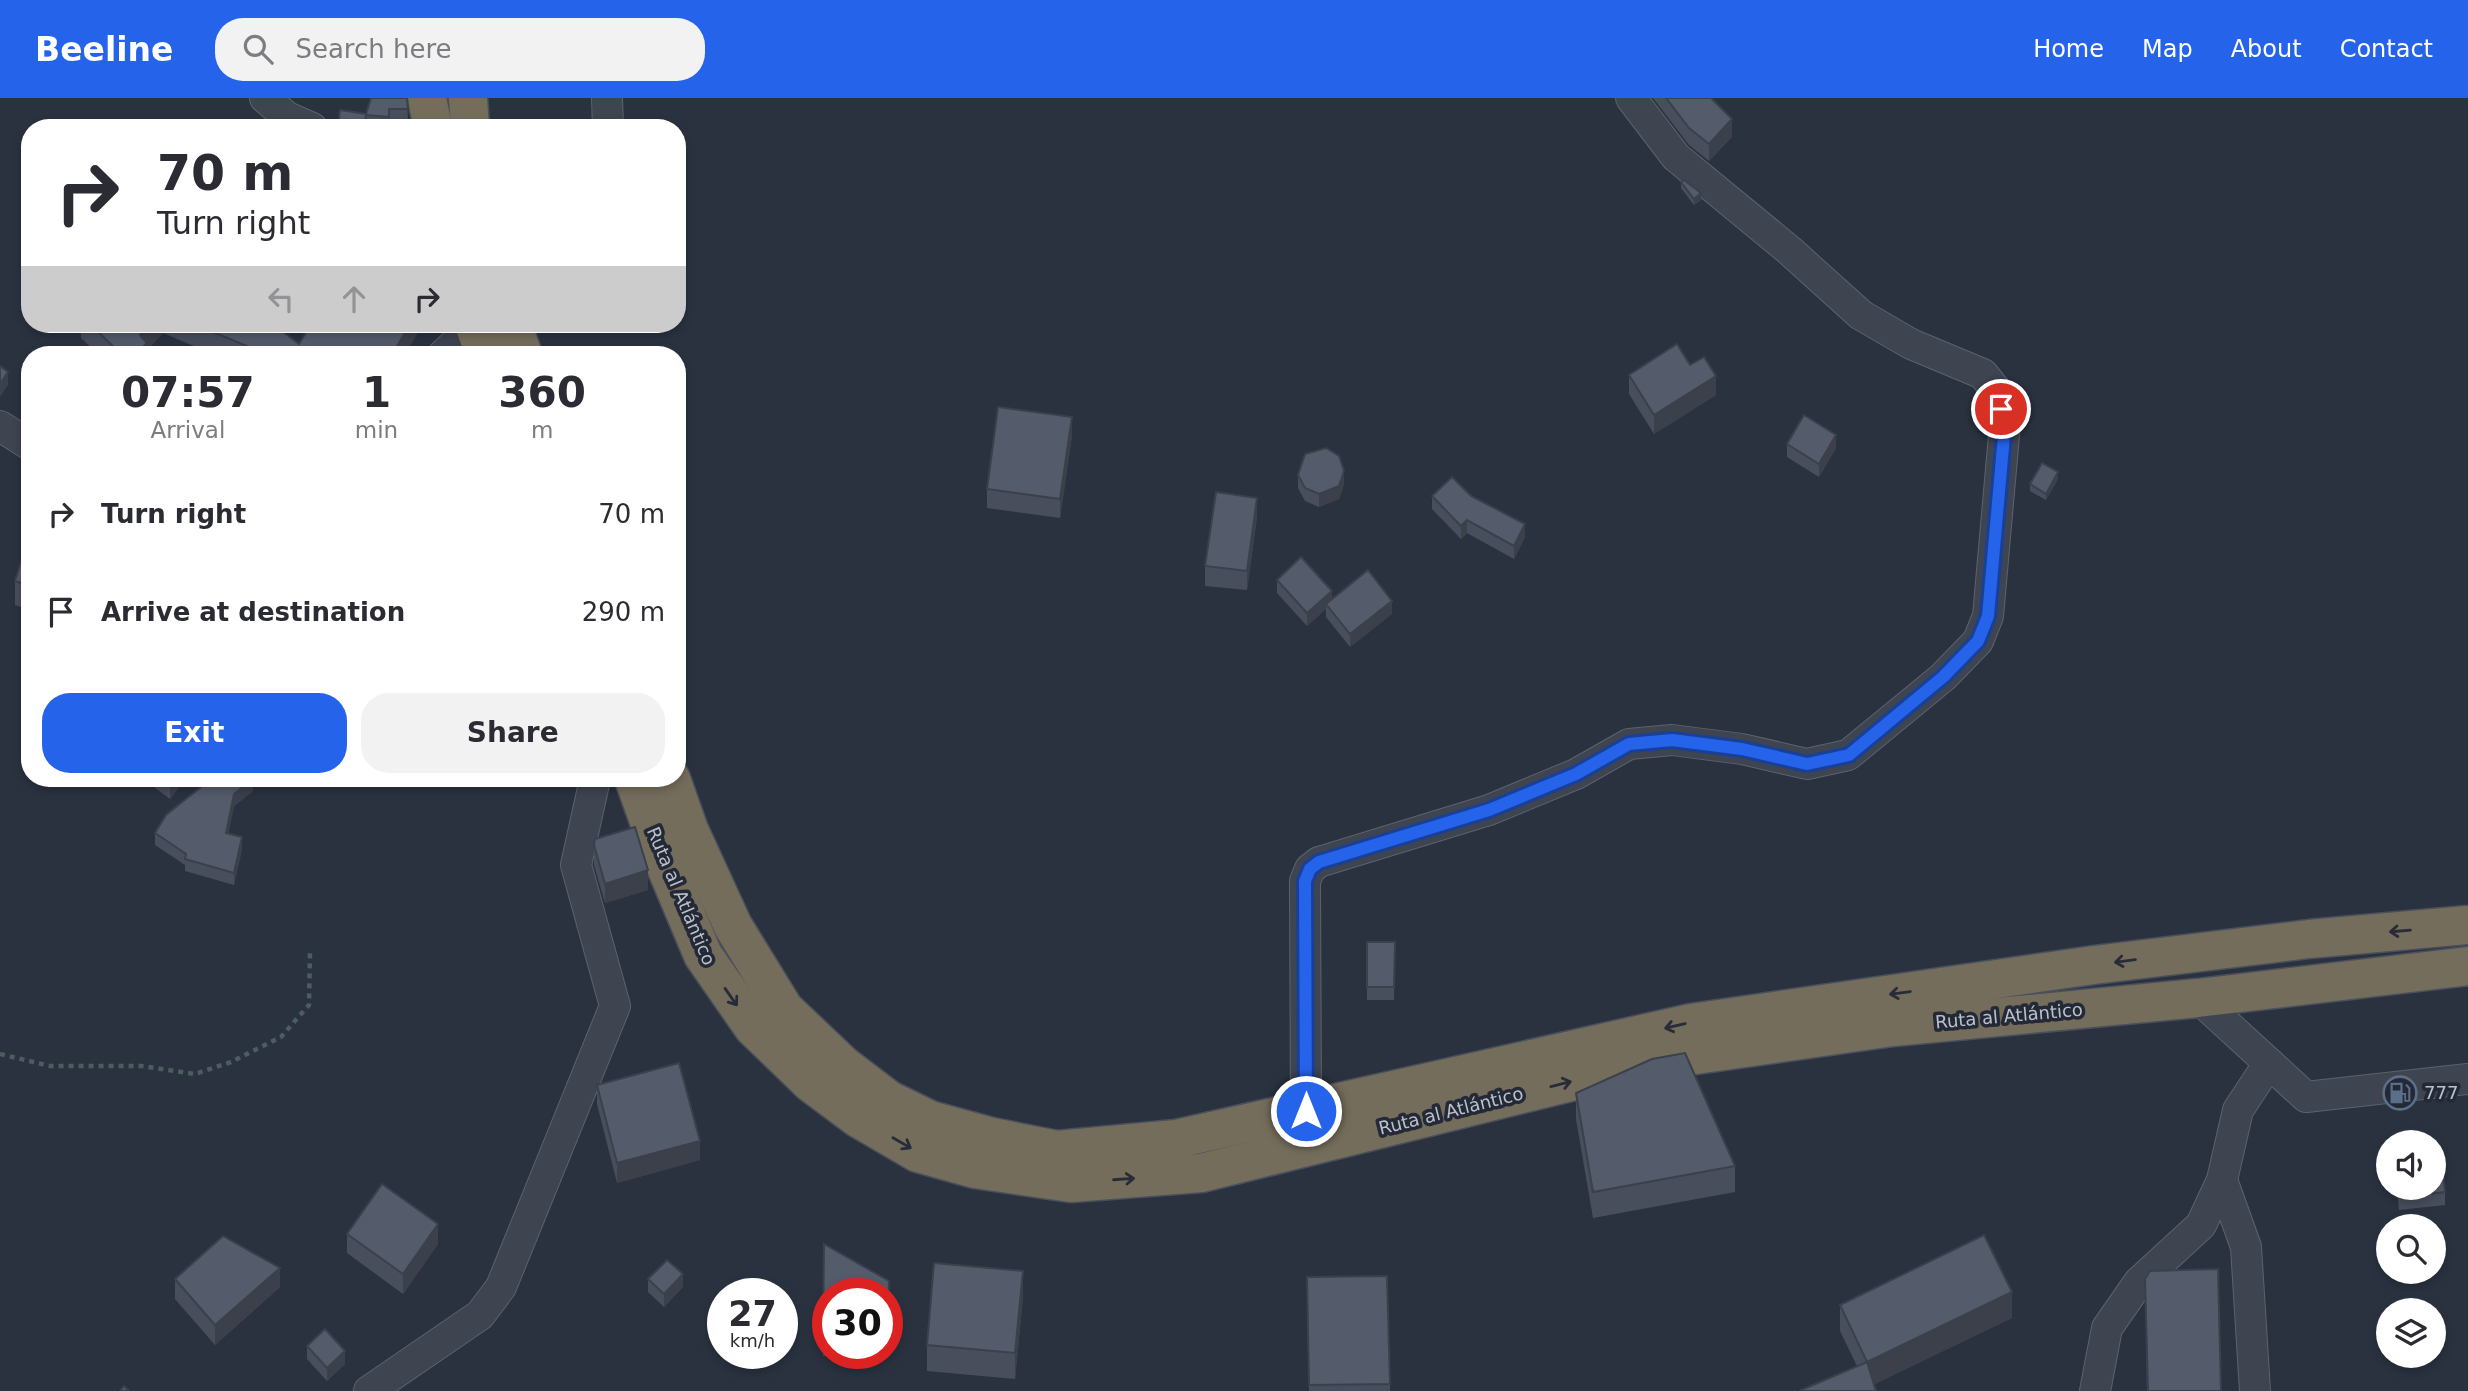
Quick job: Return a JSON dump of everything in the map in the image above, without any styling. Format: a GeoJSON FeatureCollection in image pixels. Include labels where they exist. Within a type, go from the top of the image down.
{"type":"FeatureCollection","features":[{"type":"Feature","properties":{"kind":"highway"},"geometry":{"type":"LineString","coordinates":[[468,98],[469,119]]}},
{"type":"Feature","properties":{"kind":"highway"},"geometry":{"type":"LineString","coordinates":[[489,333],[509,346]]}},
{"type":"Feature","properties":{"kind":"highway","name":"Ruta al Atlántico"},"geometry":{"type":"LineString","coordinates":[[637,787],[663,860],[703,956],[752,1027],[811,1083],[858,1118],[918,1153],[975,1169],[1071,1183],[1200,1173],[1660,1060],[1893,1027],[2198,998],[2388,973],[2468,966]]}},
{"type":"Feature","properties":{"kind":"highway","name":"Ruta al Atlántico"},"geometry":{"type":"LineString","coordinates":[[674,787],[689,830],[733,926],[784,1009],[843,1065],[889,1100],[930,1120],[992,1138],[1057,1150],[1176,1139],[1691,1023],[2094,965],[2309,939],[2468,925]]}},
{"type":"Feature","properties":{"kind":"highway"},"geometry":{"type":"LineString","coordinates":[[2198,998],[2171,982],[2173,973],[2186,968],[2276,960],[2289,955],[2309,939]]}},
{"type":"Feature","properties":{"kind":"highway"},"geometry":{"type":"LineString","coordinates":[[2388,973],[2429,958],[2468,951]]}},
{"type":"Feature","properties":{"kind":"street"},"geometry":{"type":"LineString","coordinates":[[265,98],[292,119]]}},
{"type":"Feature","properties":{"kind":"street"},"geometry":{"type":"LineString","coordinates":[[607,98],[608,119]]}},
{"type":"Feature","properties":{"kind":"street"},"geometry":{"type":"LineString","coordinates":[[1306,1111],[1305,881],[1310,869],[1319,862],[1489,810],[1576,774],[1629,744],[1672,740],[1742,749],[1807,764],[1849,755],[1943,677],[1978,641],[1988,616],[2005,424],[1998,393],[1983,374],[1911,344],[1861,315],[1789,250],[1676,158],[1631,98]]}},
{"type":"Feature","properties":{"kind":"street"},"geometry":{"type":"LineString","coordinates":[[458,346],[479,333]]}},
{"type":"Feature","properties":{"kind":"street"},"geometry":{"type":"LineString","coordinates":[[0,426],[21,440]]}},
{"type":"Feature","properties":{"kind":"street"},"geometry":{"type":"LineString","coordinates":[[369,1391],[480,1315],[502,1287],[615,1006],[576,865],[593,787]]}},
{"type":"Feature","properties":{"kind":"street"},"geometry":{"type":"LineString","coordinates":[[2198,998],[2306,1097],[2468,1079]]}},
{"type":"Feature","properties":{"kind":"street"},"geometry":{"type":"LineString","coordinates":[[2095,1391],[2107,1328],[2139,1282],[2201,1225],[2222,1180],[2238,1110],[2269,1063]]}},
{"type":"Feature","properties":{"kind":"street"},"geometry":{"type":"LineString","coordinates":[[2222,1180],[2246,1247],[2255,1391]]}},
{"type":"Feature","properties":{"kind":"path"},"geometry":{"type":"LineString","coordinates":[[0,1055],[50,1066],[142,1066],[195,1074],[231,1062],[281,1037],[309,1005],[310,951]]}},
{"type":"Feature","properties":{"kind":"building"},"geometry":{"type":"Polygon","coordinates":[[[371,98],[407,98],[408,109],[389,109],[389,117],[366,115],[365,119],[339,119],[340,110],[366,114],[371,98]]]}},
{"type":"Feature","properties":{"kind":"building"},"geometry":{"type":"Polygon","coordinates":[[[1666,98],[1711,98],[1732,119],[1709,144],[1689,128],[1666,98]]]}},
{"type":"Feature","properties":{"kind":"building"},"geometry":{"type":"Polygon","coordinates":[[[1684,180],[1701,193],[1694,199],[1681,182],[1684,180]]]}},
{"type":"Feature","properties":{"kind":"building"},"geometry":{"type":"Polygon","coordinates":[[[99,333],[142,333],[140,335],[147,343],[144,346],[113,346],[99,333]]]}},
{"type":"Feature","properties":{"kind":"building"},"geometry":{"type":"Polygon","coordinates":[[[216,333],[285,333],[299,344],[306,333],[405,333],[397,346],[247,346],[216,333]]]}},
{"type":"Feature","properties":{"kind":"building"},"geometry":{"type":"Polygon","coordinates":[[[1677,344],[1690,365],[1704,357],[1716,376],[1654,415],[1629,375],[1677,344]]]}},
{"type":"Feature","properties":{"kind":"building"},"geometry":{"type":"Polygon","coordinates":[[[0,366],[8,372],[0,384],[0,366]]]}},
{"type":"Feature","properties":{"kind":"building"},"geometry":{"type":"Polygon","coordinates":[[[998,407],[1072,417],[1060,499],[987,489],[998,407]]]}},
{"type":"Feature","properties":{"kind":"building"},"geometry":{"type":"Polygon","coordinates":[[[1804,415],[1836,435],[1819,464],[1787,444],[1804,415]]]}},
{"type":"Feature","properties":{"kind":"building"},"geometry":{"type":"Polygon","coordinates":[[[1326,448],[1339,456],[1344,471],[1339,486],[1319,494],[1305,488],[1298,475],[1305,454],[1326,448]]]}},
{"type":"Feature","properties":{"kind":"building"},"geometry":{"type":"Polygon","coordinates":[[[2042,463],[2058,472],[2046,494],[2030,484],[2042,463]]]}},
{"type":"Feature","properties":{"kind":"building"},"geometry":{"type":"Polygon","coordinates":[[[1452,477],[1471,496],[1525,524],[1514,546],[1467,520],[1461,526],[1432,496],[1452,477]]]}},
{"type":"Feature","properties":{"kind":"building"},"geometry":{"type":"Polygon","coordinates":[[[1216,492],[1257,498],[1247,571],[1205,566],[1216,492]]]}},
{"type":"Feature","properties":{"kind":"building"},"geometry":{"type":"Polygon","coordinates":[[[1301,557],[1332,591],[1307,613],[1277,580],[1301,557]]]}},
{"type":"Feature","properties":{"kind":"building"},"geometry":{"type":"Polygon","coordinates":[[[21,561],[21,583],[15,581],[21,561]]]}},
{"type":"Feature","properties":{"kind":"building"},"geometry":{"type":"Polygon","coordinates":[[[1368,570],[1392,601],[1350,634],[1326,604],[1368,570]]]}},
{"type":"Feature","properties":{"kind":"building"},"geometry":{"type":"Polygon","coordinates":[[[201,787],[243,787],[234,794],[226,833],[242,837],[234,873],[185,859],[186,854],[155,833],[166,815],[201,787]]]}},
{"type":"Feature","properties":{"kind":"building"},"geometry":{"type":"Polygon","coordinates":[[[635,827],[648,870],[605,884],[594,845],[595,839],[635,827]]]}},
{"type":"Feature","properties":{"kind":"building"},"geometry":{"type":"Polygon","coordinates":[[[1367,942],[1395,942],[1394,987],[1367,987],[1367,942]]]}},
{"type":"Feature","properties":{"kind":"building"},"geometry":{"type":"Polygon","coordinates":[[[1685,1053],[1735,1166],[1593,1192],[1576,1093],[1652,1059],[1685,1053]]]}},
{"type":"Feature","properties":{"kind":"building"},"geometry":{"type":"Polygon","coordinates":[[[679,1063],[700,1141],[617,1163],[597,1085],[679,1063]]]}},
{"type":"Feature","properties":{"kind":"building"},"geometry":{"type":"Polygon","coordinates":[[[382,1184],[438,1224],[403,1274],[347,1234],[382,1184]]]}},
{"type":"Feature","properties":{"kind":"building"},"geometry":{"type":"Polygon","coordinates":[[[1984,1235],[2012,1292],[1867,1362],[1840,1305],[1984,1235]]]}},
{"type":"Feature","properties":{"kind":"building"},"geometry":{"type":"Polygon","coordinates":[[[223,1236],[280,1268],[215,1325],[175,1279],[223,1236]]]}},
{"type":"Feature","properties":{"kind":"building"},"geometry":{"type":"Polygon","coordinates":[[[824,1244],[884,1278],[824,1278],[824,1244]]]}},
{"type":"Feature","properties":{"kind":"building"},"geometry":{"type":"Polygon","coordinates":[[[667,1260],[683,1274],[664,1294],[648,1279],[667,1260]]]}},
{"type":"Feature","properties":{"kind":"building"},"geometry":{"type":"Polygon","coordinates":[[[934,1263],[1023,1271],[1015,1353],[927,1345],[934,1263]]]}},
{"type":"Feature","properties":{"kind":"building"},"geometry":{"type":"Polygon","coordinates":[[[2218,1269],[2221,1391],[2148,1391],[2145,1279],[2150,1271],[2218,1269]]]}},
{"type":"Feature","properties":{"kind":"building"},"geometry":{"type":"Polygon","coordinates":[[[1387,1276],[1390,1384],[1309,1385],[1307,1277],[1387,1276]]]}},
{"type":"Feature","properties":{"kind":"building"},"geometry":{"type":"Polygon","coordinates":[[[325,1329],[345,1351],[327,1368],[307,1346],[325,1329]]]}},
{"type":"Feature","properties":{"kind":"building"},"geometry":{"type":"Polygon","coordinates":[[[1867,1362],[1876,1391],[1799,1391],[1867,1362]]]}},
{"type":"Feature","properties":{"kind":"place","name":"777"},"geometry":{"type":"Point","coordinates":[2400,1093]}},
{"type":"Feature","properties":{"kind":"route"},"geometry":{"type":"LineString","coordinates":[[1306,1111],[1305,881],[1310,869],[1319,862],[1489,810],[1576,774],[1629,744],[1672,740],[1742,749],[1807,764],[1849,755],[1943,677],[1978,641],[1988,616],[2005,424],[2001,409]]}}]}
